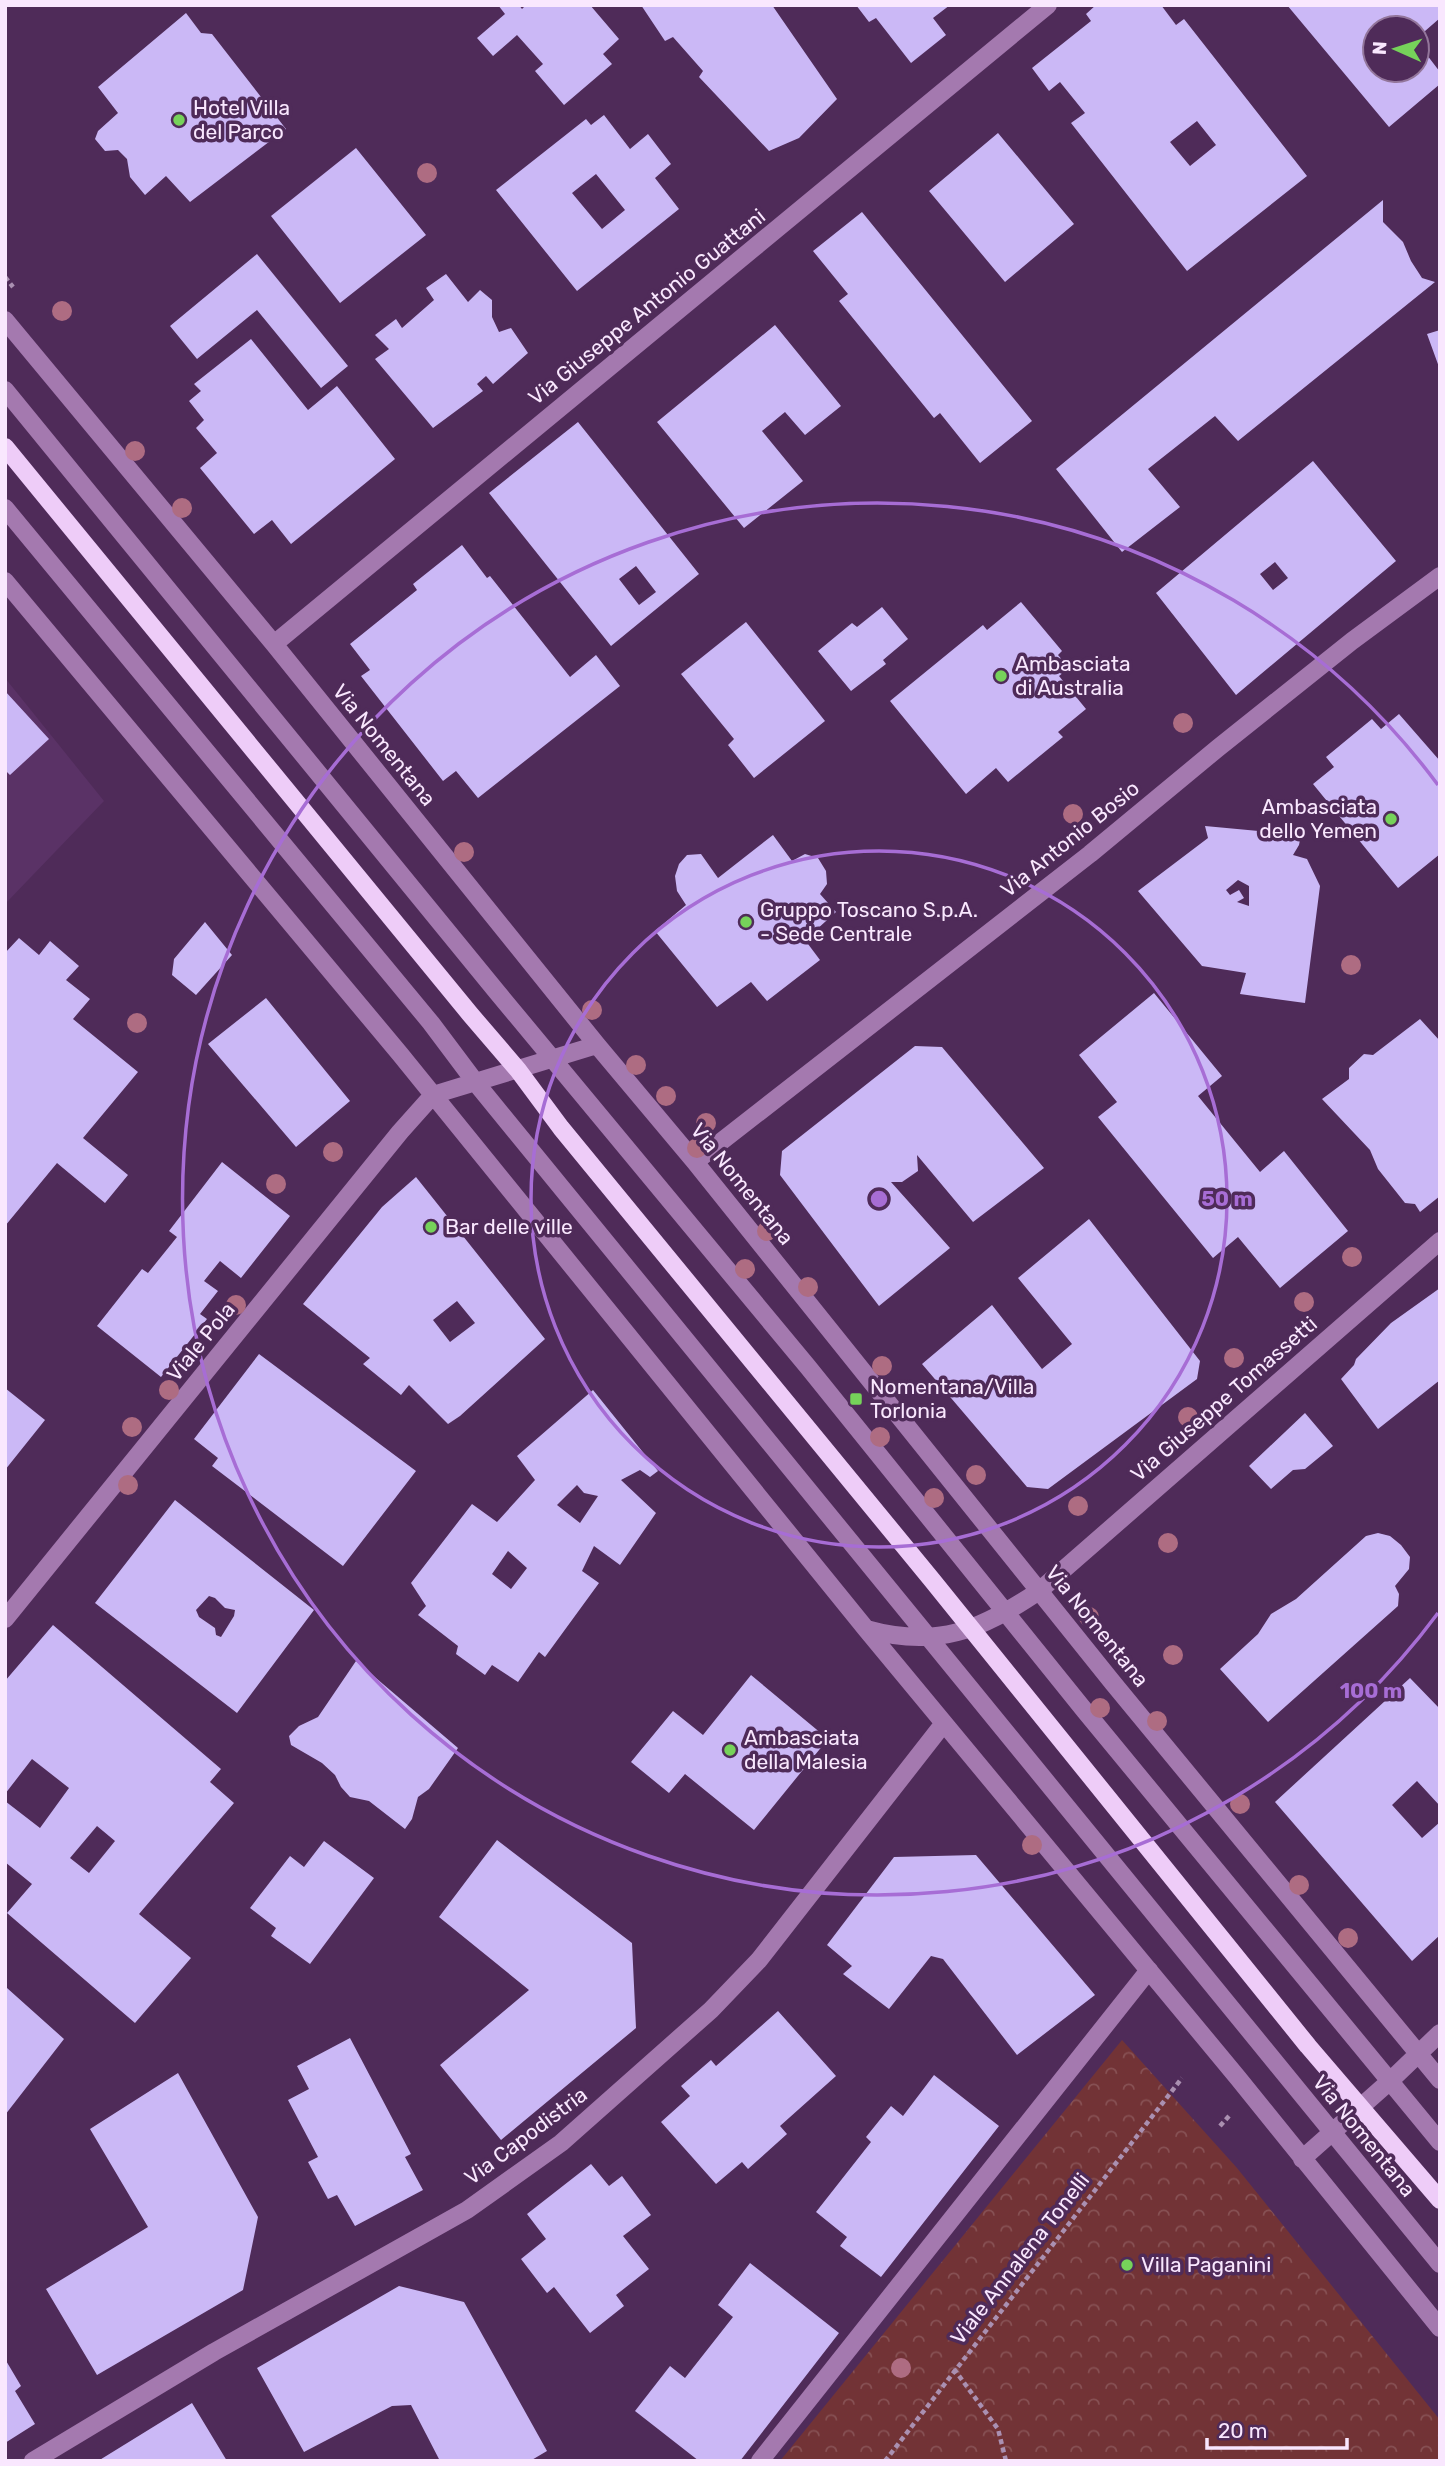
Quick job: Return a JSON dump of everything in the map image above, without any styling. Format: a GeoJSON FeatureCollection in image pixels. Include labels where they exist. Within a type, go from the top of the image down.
{"type":"FeatureCollection","features":[{"type":"Feature","properties":{"kind":"main road","name":"Via Nomentana"},"geometry":{"type":"LineString","coordinates":[[5,447],[518,1070],[561,1128],[1308,2046],[1440,2200]]}},
{"type":"Feature","properties":{"kind":"street","name":"Via Giuseppe Antonio Guattani"},"geometry":{"type":"LineString","coordinates":[[274,644],[1048,5]]}},
{"type":"Feature","properties":{"kind":"street","name":"Via Nomentana"},"geometry":{"type":"LineString","coordinates":[[5,320],[274,644],[1039,1591],[1440,2080]]}},
{"type":"Feature","properties":{"kind":"street"},"geometry":{"type":"LineString","coordinates":[[5,390],[808,1367],[1440,2142]]}},
{"type":"Feature","properties":{"kind":"street","name":"Via Nomentana"},"geometry":{"type":"LineString","coordinates":[[5,508],[431,1023],[476,1083],[1440,2264]]}},
{"type":"Feature","properties":{"kind":"street","name":"Via Antonio Bosio"},"geometry":{"type":"LineString","coordinates":[[695,1162],[1080,862],[1218,747],[1352,641],[1440,576]]}},
{"type":"Feature","properties":{"kind":"street"},"geometry":{"type":"LineString","coordinates":[[5,581],[433,1095],[866,1629],[1149,1970],[1440,2328]]}},
{"type":"Feature","properties":{"kind":"street"},"geometry":{"type":"LineString","coordinates":[[433,1095],[597,1045]]}},
{"type":"Feature","properties":{"kind":"street","name":"Viale Pola"},"geometry":{"type":"LineString","coordinates":[[5,1619],[400,1132],[433,1095]]}},
{"type":"Feature","properties":{"kind":"street","name":"Via Giuseppe Tomassetti"},"geometry":{"type":"LineString","coordinates":[[866,1629],[908,1638],[971,1629],[1006,1612],[1039,1591],[1440,1241]]}},
{"type":"Feature","properties":{"kind":"street","name":"Via Capodistria"},"geometry":{"type":"LineString","coordinates":[[33,2461],[203,2358],[450,2220],[561,2143],[682,2036],[759,1960],[944,1723]]}},
{"type":"Feature","properties":{"kind":"street"},"geometry":{"type":"LineString","coordinates":[[760,2461],[1149,1970]]}},
{"type":"Feature","properties":{"kind":"street"},"geometry":{"type":"LineString","coordinates":[[1302,2158],[1440,2033]]}},
{"type":"Feature","properties":{"kind":"path","name":"Viale Annalena Tonelli"},"geometry":{"type":"LineString","coordinates":[[885,2461],[1182,2078]]}},
{"type":"Feature","properties":{"kind":"path"},"geometry":{"type":"LineString","coordinates":[[954,2369],[998,2429],[1006,2461]]}},
{"type":"Feature","properties":{"kind":"shaded area"},"geometry":{"type":"Polygon","coordinates":[[[5,678],[104,801],[5,904],[5,678]]]}},
{"type":"Feature","properties":{"kind":"green space","name":"Villa Paganini"},"geometry":{"type":"Polygon","coordinates":[[[1122,2040],[1237,2168],[1440,2420],[1440,2461],[780,2461],[1122,2040]]]}},
{"type":"Feature","properties":{"kind":"building"},"geometry":{"type":"Polygon","coordinates":[[[498,5],[519,5],[522,9],[526,5],[590,5],[619,39],[603,54],[612,64],[564,105],[535,71],[543,64],[517,35],[493,56],[477,38],[505,14],[498,5]]]}},
{"type":"Feature","properties":{"kind":"building"},"geometry":{"type":"Polygon","coordinates":[[[641,5],[772,5],[837,99],[799,138],[769,151],[699,77],[703,71],[673,37],[665,41],[641,5]]]}},
{"type":"Feature","properties":{"kind":"building"},"geometry":{"type":"Polygon","coordinates":[[[856,5],[950,5],[933,18],[946,35],[911,63],[876,18],[869,22],[856,5]]]}},
{"type":"Feature","properties":{"kind":"building"},"geometry":{"type":"Polygon","coordinates":[[[1096,5],[1161,5],[1176,25],[1184,19],[1307,176],[1187,271],[1071,123],[1085,113],[1060,82],[1049,91],[1032,68],[1091,21],[1086,14],[1096,5]],[[1197,121],[1170,142],[1190,166],[1216,145],[1197,121]]]}},
{"type":"Feature","properties":{"kind":"building"},"geometry":{"type":"Polygon","coordinates":[[[1287,5],[1440,5],[1440,18],[1431,26],[1431,14],[1361,14],[1361,84],[1431,84],[1431,60],[1440,72],[1440,84],[1389,127],[1287,5]]]}},
{"type":"Feature","properties":{"kind":"building"},"geometry":{"type":"Polygon","coordinates":[[[186,13],[201,33],[212,34],[286,129],[190,202],[166,176],[145,195],[130,177],[127,159],[118,150],[105,151],[95,139],[98,131],[118,113],[98,87],[186,13]]]}},
{"type":"Feature","properties":{"kind":"building"},"geometry":{"type":"Polygon","coordinates":[[[604,115],[630,149],[648,134],[671,164],[655,178],[679,209],[577,291],[496,190],[586,119],[591,125],[604,115]],[[596,174],[572,193],[602,229],[625,210],[596,174]]]}},
{"type":"Feature","properties":{"kind":"building"},"geometry":{"type":"Polygon","coordinates":[[[998,133],[1074,224],[1005,282],[929,191],[998,133]]]}},
{"type":"Feature","properties":{"kind":"building"},"geometry":{"type":"Polygon","coordinates":[[[356,148],[426,235],[340,303],[271,216],[356,148]]]}},
{"type":"Feature","properties":{"kind":"building"},"geometry":{"type":"Polygon","coordinates":[[[1383,200],[1383,222],[1403,242],[1422,278],[1435,282],[1238,441],[1215,416],[1148,469],[1180,507],[1122,552],[1056,469],[1383,200]]]}},
{"type":"Feature","properties":{"kind":"building"},"geometry":{"type":"Polygon","coordinates":[[[862,212],[1032,421],[980,463],[940,413],[934,418],[839,301],[848,294],[813,251],[862,212]]]}},
{"type":"Feature","properties":{"kind":"building"},"geometry":{"type":"Polygon","coordinates":[[[257,254],[348,366],[321,388],[257,310],[197,359],[170,326],[257,254]]]}},
{"type":"Feature","properties":{"kind":"building"},"geometry":{"type":"Polygon","coordinates":[[[446,274],[468,302],[480,290],[492,300],[492,317],[499,332],[511,328],[528,353],[493,384],[486,376],[477,384],[483,391],[433,428],[375,359],[389,349],[375,335],[396,319],[402,328],[434,300],[426,288],[446,274]]]}},
{"type":"Feature","properties":{"kind":"building"},"geometry":{"type":"Polygon","coordinates":[[[775,325],[841,406],[805,435],[785,412],[762,431],[803,481],[744,528],[657,422],[775,325]]]}},
{"type":"Feature","properties":{"kind":"building"},"geometry":{"type":"Polygon","coordinates":[[[1440,330],[1440,367],[1439,367],[1427,334],[1440,330]]]}},
{"type":"Feature","properties":{"kind":"building"},"geometry":{"type":"Polygon","coordinates":[[[251,339],[308,410],[337,386],[395,459],[291,544],[272,520],[254,534],[200,468],[217,453],[196,428],[204,420],[189,401],[201,391],[194,384],[251,339]]]}},
{"type":"Feature","properties":{"kind":"building"},"geometry":{"type":"Polygon","coordinates":[[[578,422],[699,574],[611,646],[489,493],[578,422]],[[636,566],[619,579],[639,605],[656,592],[636,566]]]}},
{"type":"Feature","properties":{"kind":"building"},"geometry":{"type":"Polygon","coordinates":[[[1313,461],[1396,561],[1236,695],[1156,593],[1313,461]],[[1275,562],[1260,574],[1273,590],[1288,578],[1275,562]]]}},
{"type":"Feature","properties":{"kind":"building"},"geometry":{"type":"Polygon","coordinates":[[[462,545],[570,677],[596,655],[620,686],[478,798],[456,771],[443,781],[361,676],[370,670],[350,644],[417,590],[413,584],[462,545]]]}},
{"type":"Feature","properties":{"kind":"building"},"geometry":{"type":"Polygon","coordinates":[[[1021,602],[1062,651],[1058,655],[1069,668],[1059,676],[1086,709],[1058,732],[1063,737],[1008,782],[996,768],[966,794],[890,701],[983,625],[987,630],[1021,602]]]}},
{"type":"Feature","properties":{"kind":"building"},"geometry":{"type":"Polygon","coordinates":[[[882,607],[908,639],[883,660],[886,664],[851,691],[818,651],[852,623],[857,627],[882,607]]]}},
{"type":"Feature","properties":{"kind":"building"},"geometry":{"type":"Polygon","coordinates":[[[746,622],[825,721],[754,778],[728,745],[734,739],[681,674],[746,622]]]}},
{"type":"Feature","properties":{"kind":"building"},"geometry":{"type":"Polygon","coordinates":[[[5,691],[49,739],[10,775],[5,770],[5,691]]]}},
{"type":"Feature","properties":{"kind":"building","name":"Ambasciata dello Yemen"},"geometry":{"type":"Polygon","coordinates":[[[1399,714],[1440,761],[1440,854],[1398,888],[1313,784],[1334,767],[1326,757],[1372,719],[1381,729],[1399,714]]]}},
{"type":"Feature","properties":{"kind":"building"},"geometry":{"type":"Polygon","coordinates":[[[1205,826],[1301,835],[1293,855],[1307,859],[1320,886],[1305,1003],[1240,994],[1246,973],[1202,966],[1138,891],[1208,838],[1205,826]],[[1238,880],[1226,890],[1230,895],[1239,890],[1244,898],[1237,902],[1249,906],[1249,886],[1238,880]]]}},
{"type":"Feature","properties":{"kind":"building","name":"Gruppo Toscano S.p.A. - Sede Centrale"},"geometry":{"type":"Polygon","coordinates":[[[773,835],[792,861],[805,854],[818,858],[826,871],[827,884],[820,894],[836,912],[805,940],[820,960],[767,1001],[751,982],[717,1007],[655,931],[686,905],[677,891],[675,876],[679,864],[687,855],[701,854],[718,878],[773,835]]]}},
{"type":"Feature","properties":{"kind":"building"},"geometry":{"type":"Polygon","coordinates":[[[205,922],[232,955],[196,995],[172,975],[174,959],[205,922]]]}},
{"type":"Feature","properties":{"kind":"building"},"geometry":{"type":"Polygon","coordinates":[[[19,938],[39,955],[50,941],[79,966],[66,980],[90,999],[73,1019],[138,1072],[83,1138],[128,1175],[105,1203],[57,1163],[5,1226],[5,953],[19,938]]]}},
{"type":"Feature","properties":{"kind":"building"},"geometry":{"type":"Polygon","coordinates":[[[1154,993],[1222,1076],[1198,1096],[1260,1172],[1284,1151],[1348,1231],[1280,1288],[1238,1237],[1213,1258],[1098,1117],[1117,1102],[1079,1055],[1154,993]]]}},
{"type":"Feature","properties":{"kind":"building"},"geometry":{"type":"Polygon","coordinates":[[[266,998],[350,1101],[296,1147],[208,1044],[266,998]]]}},
{"type":"Feature","properties":{"kind":"building"},"geometry":{"type":"Polygon","coordinates":[[[1420,1019],[1440,1041],[1440,1196],[1420,1212],[1415,1204],[1405,1203],[1378,1169],[1370,1150],[1322,1099],[1349,1079],[1349,1068],[1364,1054],[1373,1055],[1420,1019]]]}},
{"type":"Feature","properties":{"kind":"building"},"geometry":{"type":"Polygon","coordinates":[[[915,1046],[942,1047],[1044,1168],[973,1222],[917,1155],[918,1171],[902,1182],[891,1182],[950,1248],[879,1306],[780,1175],[782,1151],[915,1046]]]}},
{"type":"Feature","properties":{"kind":"building"},"geometry":{"type":"Polygon","coordinates":[[[222,1162],[290,1216],[241,1278],[220,1261],[204,1281],[218,1291],[200,1314],[207,1319],[161,1377],[97,1326],[142,1269],[148,1273],[177,1237],[169,1231],[222,1162]]]}},
{"type":"Feature","properties":{"kind":"building"},"geometry":{"type":"Polygon","coordinates":[[[416,1177],[545,1339],[448,1424],[409,1385],[401,1395],[363,1364],[370,1358],[303,1304],[382,1207],[416,1177]],[[457,1301],[433,1320],[450,1342],[475,1323],[457,1301]]]}},
{"type":"Feature","properties":{"kind":"building"},"geometry":{"type":"Polygon","coordinates":[[[1089,1219],[1200,1361],[1197,1379],[1048,1489],[1027,1487],[922,1364],[992,1305],[1042,1369],[1072,1344],[1018,1278],[1089,1219]]]}},
{"type":"Feature","properties":{"kind":"building"},"geometry":{"type":"Polygon","coordinates":[[[1440,1288],[1440,1380],[1378,1429],[1341,1379],[1356,1359],[1391,1323],[1440,1288]]]}},
{"type":"Feature","properties":{"kind":"building"},"geometry":{"type":"Polygon","coordinates":[[[259,1354],[416,1471],[343,1566],[212,1466],[218,1458],[194,1439],[259,1354]]]}},
{"type":"Feature","properties":{"kind":"building"},"geometry":{"type":"Polygon","coordinates":[[[5,1388],[45,1420],[5,1470],[5,1388]]]}},
{"type":"Feature","properties":{"kind":"building"},"geometry":{"type":"Polygon","coordinates":[[[593,1390],[658,1471],[650,1477],[640,1470],[621,1480],[656,1513],[620,1565],[594,1546],[582,1571],[599,1583],[545,1657],[539,1652],[518,1682],[492,1665],[485,1675],[456,1654],[458,1646],[418,1615],[426,1606],[411,1583],[472,1504],[497,1522],[535,1480],[517,1456],[593,1390]],[[577,1485],[557,1505],[580,1523],[598,1496],[584,1493],[577,1485]],[[508,1551],[492,1574],[511,1589],[527,1568],[508,1551]]]}},
{"type":"Feature","properties":{"kind":"building"},"geometry":{"type":"Polygon","coordinates":[[[1305,1413],[1333,1446],[1305,1469],[1293,1470],[1271,1489],[1249,1466],[1305,1413]]]}},
{"type":"Feature","properties":{"kind":"building"},"geometry":{"type":"Polygon","coordinates":[[[175,1500],[314,1610],[237,1713],[95,1603],[175,1500]],[[209,1596],[196,1610],[199,1617],[215,1628],[216,1635],[221,1637],[235,1610],[225,1608],[209,1596]]]}},
{"type":"Feature","properties":{"kind":"building"},"geometry":{"type":"Polygon","coordinates":[[[1378,1533],[1390,1536],[1410,1557],[1409,1569],[1395,1586],[1399,1594],[1398,1606],[1268,1722],[1220,1669],[1258,1634],[1271,1614],[1296,1599],[1366,1536],[1378,1533]]]}},
{"type":"Feature","properties":{"kind":"building"},"geometry":{"type":"Polygon","coordinates":[[[53,1625],[221,1769],[210,1782],[234,1803],[139,1914],[191,1958],[135,2023],[7,1913],[32,1884],[5,1862],[5,1801],[40,1828],[69,1788],[32,1759],[5,1794],[5,1681],[53,1625]],[[97,1826],[70,1858],[89,1873],[115,1841],[97,1826]]]}},
{"type":"Feature","properties":{"kind":"building"},"geometry":{"type":"Polygon","coordinates":[[[356,1661],[458,1748],[429,1789],[418,1797],[412,1819],[405,1829],[369,1801],[350,1797],[335,1775],[322,1763],[291,1745],[289,1736],[299,1726],[318,1717],[356,1661]]]}},
{"type":"Feature","properties":{"kind":"building","name":"Ambasciata della Malesia"},"geometry":{"type":"Polygon","coordinates":[[[751,1675],[828,1739],[754,1830],[685,1774],[669,1793],[631,1762],[673,1711],[703,1735],[751,1675]]]}},
{"type":"Feature","properties":{"kind":"building"},"geometry":{"type":"Polygon","coordinates":[[[1410,1678],[1440,1709],[1440,1806],[1417,1781],[1392,1805],[1422,1838],[1440,1822],[1440,1935],[1412,1961],[1275,1802],[1410,1678]]]}},
{"type":"Feature","properties":{"kind":"building"},"geometry":{"type":"Polygon","coordinates":[[[497,1840],[632,1943],[636,2028],[501,2140],[440,2065],[529,1990],[439,1917],[497,1840]]]}},
{"type":"Feature","properties":{"kind":"building"},"geometry":{"type":"Polygon","coordinates":[[[324,1841],[374,1878],[310,1964],[271,1936],[276,1928],[250,1908],[290,1856],[304,1867],[324,1841]]]}},
{"type":"Feature","properties":{"kind":"building"},"geometry":{"type":"Polygon","coordinates":[[[976,1855],[1095,1995],[1017,2055],[943,1959],[931,1956],[889,2009],[843,1974],[852,1966],[827,1945],[894,1857],[976,1855]]]}},
{"type":"Feature","properties":{"kind":"building"},"geometry":{"type":"Polygon","coordinates":[[[7,1988],[64,2039],[5,2115],[5,1991],[7,1988]]]}},
{"type":"Feature","properties":{"kind":"building"},"geometry":{"type":"Polygon","coordinates":[[[778,2011],[836,2076],[780,2126],[787,2134],[748,2169],[742,2162],[716,2184],[661,2122],[690,2096],[681,2086],[711,2060],[716,2066],[778,2011]]]}},
{"type":"Feature","properties":{"kind":"building"},"geometry":{"type":"Polygon","coordinates":[[[350,2038],[411,2154],[405,2157],[423,2190],[355,2226],[337,2195],[328,2199],[308,2162],[318,2157],[288,2100],[309,2089],[297,2066],[350,2038]]]}},
{"type":"Feature","properties":{"kind":"building"},"geometry":{"type":"Polygon","coordinates":[[[178,2073],[258,2217],[243,2290],[97,2375],[46,2289],[148,2227],[90,2129],[178,2073]]]}},
{"type":"Feature","properties":{"kind":"building"},"geometry":{"type":"Polygon","coordinates":[[[934,2075],[999,2126],[881,2277],[840,2246],[847,2237],[816,2212],[871,2142],[866,2137],[891,2106],[903,2116],[934,2075]]]}},
{"type":"Feature","properties":{"kind":"building"},"geometry":{"type":"Polygon","coordinates":[[[591,2164],[609,2186],[622,2176],[651,2215],[623,2236],[649,2269],[616,2295],[624,2306],[590,2333],[554,2287],[547,2293],[521,2259],[546,2239],[527,2214],[591,2164]]]}},
{"type":"Feature","properties":{"kind":"building"},"geometry":{"type":"Polygon","coordinates":[[[750,2263],[839,2333],[740,2461],[699,2461],[635,2411],[670,2366],[685,2378],[733,2317],[718,2305],[750,2263]]]}},
{"type":"Feature","properties":{"kind":"building"},"geometry":{"type":"Polygon","coordinates":[[[399,2286],[464,2302],[547,2451],[530,2461],[440,2461],[411,2405],[392,2406],[304,2452],[257,2368],[399,2286]]]}},
{"type":"Feature","properties":{"kind":"building"},"geometry":{"type":"Polygon","coordinates":[[[5,2359],[21,2386],[15,2391],[35,2424],[5,2443],[5,2359]]]}},
{"type":"Feature","properties":{"kind":"building"},"geometry":{"type":"Polygon","coordinates":[[[192,2403],[227,2461],[98,2461],[192,2403]]]}},
{"type":"Feature","properties":{"kind":"place","name":"Hotel Villa del Parco"},"geometry":{"type":"Point","coordinates":[179,120]}},
{"type":"Feature","properties":{"kind":"place","name":"Ambasciata di Australia"},"geometry":{"type":"Point","coordinates":[1001,676]}},
{"type":"Feature","properties":{"kind":"place","name":"Ambasciata dello Yemen"},"geometry":{"type":"Point","coordinates":[1391,819]}},
{"type":"Feature","properties":{"kind":"place","name":"Gruppo Toscano S.p.A. - Sede Centrale"},"geometry":{"type":"Point","coordinates":[746,922]}},
{"type":"Feature","properties":{"kind":"place","name":"Bar delle ville"},"geometry":{"type":"Point","coordinates":[431,1227]}},
{"type":"Feature","properties":{"kind":"place","name":"Nomentana/Villa Torlonia"},"geometry":{"type":"Point","coordinates":[856,1399]}},
{"type":"Feature","properties":{"kind":"place","name":"Ambasciata della Malesia"},"geometry":{"type":"Point","coordinates":[730,1750]}},
{"type":"Feature","properties":{"kind":"place","name":"Villa Paganini"},"geometry":{"type":"Point","coordinates":[1127,2265]}}]}
